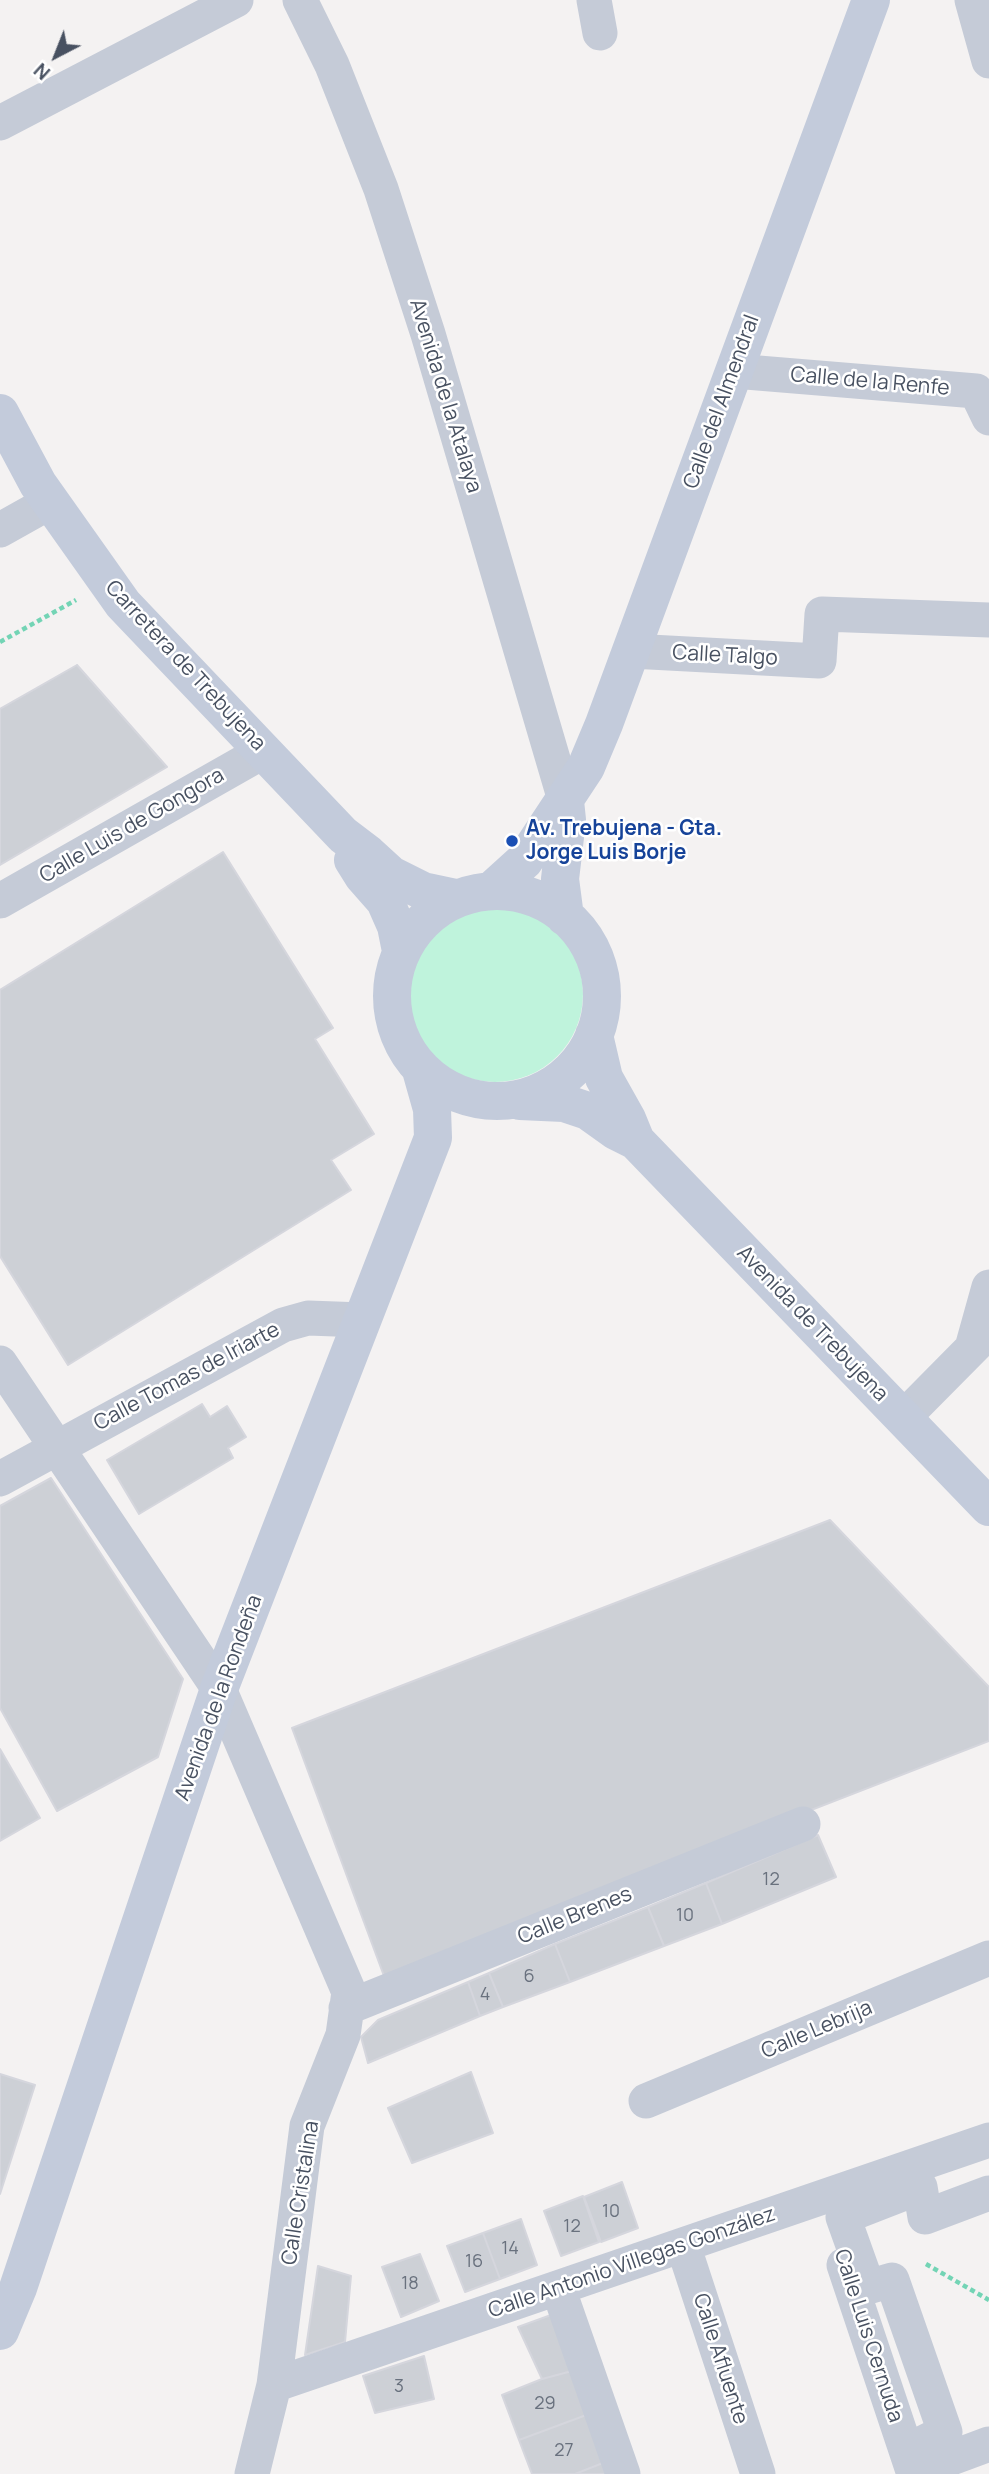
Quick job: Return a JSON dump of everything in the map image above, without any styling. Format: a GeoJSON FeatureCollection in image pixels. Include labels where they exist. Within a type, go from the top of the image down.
{"type":"FeatureCollection","features":[{"type":"Feature","properties":{"kind":"street"},"geometry":{"type":"LineString","coordinates":[[0,123],[236,0]]}},
{"type":"Feature","properties":{"kind":"street","name":"Avenida de la Atalaya"},"geometry":{"type":"LineString","coordinates":[[300,0],[332,65],[381,189],[428,334],[565,800]]}},
{"type":"Feature","properties":{"kind":"street","name":"Calle del Almendral"},"geometry":{"type":"LineString","coordinates":[[474,894],[524,861],[586,768],[871,0]]}},
{"type":"Feature","properties":{"kind":"street"},"geometry":{"type":"LineString","coordinates":[[972,0],[989,61]]}},
{"type":"Feature","properties":{"kind":"street","name":"Calle de la Renfe"},"geometry":{"type":"LineString","coordinates":[[734,372],[976,391],[989,418]]}},
{"type":"Feature","properties":{"kind":"street","name":"Carretera de Trebujena"},"geometry":{"type":"LineString","coordinates":[[0,413],[38,484],[123,604],[344,835],[391,875],[423,891],[474,894]]}},
{"type":"Feature","properties":{"kind":"street"},"geometry":{"type":"LineString","coordinates":[[0,530],[50,502]]}},
{"type":"Feature","properties":{"kind":"street","name":"Calle Talgo"},"geometry":{"type":"LineString","coordinates":[[631,651],[819,661],[822,614],[989,620]]}},
{"type":"Feature","properties":{"kind":"street","name":"Calle Luis de Gongora"},"geometry":{"type":"LineString","coordinates":[[0,901],[264,751]]}},
{"type":"Feature","properties":{"kind":"street"},"geometry":{"type":"LineString","coordinates":[[565,800],[567,820],[560,879],[565,918]]}},
{"type":"Feature","properties":{"kind":"street","name":"Carretera de Trebujena"},"geometry":{"type":"LineString","coordinates":[[344,835],[351,858],[384,901],[396,926],[401,951]]}},
{"type":"Feature","properties":{"kind":"street"},"geometry":{"type":"LineString","coordinates":[[522,893],[551,906],[565,918],[576,926],[593,952],[602,982],[601,1014],[592,1044],[574,1069],[547,1090],[514,1100],[481,1101],[449,1090],[421,1070],[403,1044],[392,1013],[392,981],[401,951],[415,929],[433,911],[474,894],[522,893]]}},
{"type":"Feature","properties":{"kind":"street","name":"Avenida de Trebujena"},"geometry":{"type":"LineString","coordinates":[[594,1035],[604,1078],[636,1141],[989,1507]]}},
{"type":"Feature","properties":{"kind":"street","name":"Avenida de la Rondeña"},"geometry":{"type":"LineString","coordinates":[[0,2331],[18,2288],[219,1689],[433,1138],[432,1109],[421,1070]]}},
{"type":"Feature","properties":{"kind":"street","name":"Avenida de Trebujena"},"geometry":{"type":"LineString","coordinates":[[514,1100],[564,1103],[588,1111],[616,1132],[636,1141]]}},
{"type":"Feature","properties":{"kind":"street"},"geometry":{"type":"LineString","coordinates":[[903,1418],[980,1339],[989,1287]]}},
{"type":"Feature","properties":{"kind":"street","name":"Calle Tomas de Iriarte"},"geometry":{"type":"LineString","coordinates":[[0,1479],[283,1325],[308,1318],[363,1320]]}},
{"type":"Feature","properties":{"kind":"street","name":"Calle Cristalina"},"geometry":{"type":"LineString","coordinates":[[0,1363],[219,1689],[349,1992],[343,2035],[307,2126],[274,2385],[252,2474]]}},
{"type":"Feature","properties":{"kind":"street","name":"Calle Brenes"},"geometry":{"type":"LineString","coordinates":[[346,2008],[803,1824]]}},
{"type":"Feature","properties":{"kind":"street","name":"Calle Lebrija"},"geometry":{"type":"LineString","coordinates":[[646,2101],[989,1958]]}},
{"type":"Feature","properties":{"kind":"street","name":"Calle Antonio Villegas González"},"geometry":{"type":"LineString","coordinates":[[274,2385],[989,2140]]}},
{"type":"Feature","properties":{"kind":"street"},"geometry":{"type":"LineString","coordinates":[[989,2193],[925,2217],[920,2187],[843,2217],[868,2287],[892,2280],[897,2292],[945,2432],[921,2444],[930,2466],[989,2444]]}},
{"type":"Feature","properties":{"kind":"street","name":"Calle Luis Cernuda"},"geometry":{"type":"LineString","coordinates":[[822,2197],[914,2474]]}},
{"type":"Feature","properties":{"kind":"street","name":"Calle Afluente"},"geometry":{"type":"LineString","coordinates":[[683,2245],[758,2474]]}},
{"type":"Feature","properties":{"kind":"street"},"geometry":{"type":"LineString","coordinates":[[558,2288],[623,2474]]}},
{"type":"Feature","properties":{"kind":"street"},"geometry":{"type":"LineString","coordinates":[[975,2474],[989,2468]]}},
{"type":"Feature","properties":{"kind":"path"},"geometry":{"type":"LineString","coordinates":[[0,642],[108,583]]}},
{"type":"Feature","properties":{"kind":"green space"},"geometry":{"type":"Polygon","coordinates":[[[495,906],[529,913],[557,932],[576,960],[583,994],[576,1028],[557,1056],[529,1075],[495,1082],[461,1075],[433,1056],[414,1028],[407,994],[414,960],[433,932],[461,913],[495,906]]]}},
{"type":"Feature","properties":{"kind":"building"},"geometry":{"type":"Polygon","coordinates":[[[77,665],[167,767],[0,865],[0,709],[77,665]]]}},
{"type":"Feature","properties":{"kind":"building"},"geometry":{"type":"Polygon","coordinates":[[[223,852],[333,1028],[315,1039],[374,1134],[331,1160],[351,1190],[68,1365],[0,1256],[0,990],[223,852]]]}},
{"type":"Feature","properties":{"kind":"building"},"geometry":{"type":"Polygon","coordinates":[[[202,1404],[210,1417],[227,1406],[246,1437],[228,1448],[233,1458],[139,1514],[107,1460],[202,1404]]]}},
{"type":"Feature","properties":{"kind":"building"},"geometry":{"type":"Polygon","coordinates":[[[51,1478],[183,1679],[158,1757],[57,1811],[0,1708],[0,1506],[51,1478]]]}},
{"type":"Feature","properties":{"kind":"building"},"geometry":{"type":"Polygon","coordinates":[[[830,1520],[989,1687],[989,1741],[384,1976],[292,1728],[830,1520]]]}},
{"type":"Feature","properties":{"kind":"building"},"geometry":{"type":"Polygon","coordinates":[[[0,1749],[40,1818],[0,1841],[0,1749]]]}},
{"type":"Feature","properties":{"kind":"building"},"geometry":{"type":"Polygon","coordinates":[[[818,1835],[836,1877],[722,1924],[706,1883],[818,1835]]]}},
{"type":"Feature","properties":{"kind":"building"},"geometry":{"type":"Polygon","coordinates":[[[706,1883],[722,1924],[664,1946],[648,1907],[706,1883]]]}},
{"type":"Feature","properties":{"kind":"building"},"geometry":{"type":"Polygon","coordinates":[[[648,1907],[664,1946],[570,1982],[555,1944],[648,1907]]]}},
{"type":"Feature","properties":{"kind":"building"},"geometry":{"type":"Polygon","coordinates":[[[555,1944],[570,1982],[503,2007],[489,1973],[555,1944]]]}},
{"type":"Feature","properties":{"kind":"building"},"geometry":{"type":"Polygon","coordinates":[[[489,1973],[503,2007],[480,2016],[468,1982],[489,1973]]]}},
{"type":"Feature","properties":{"kind":"building"},"geometry":{"type":"Polygon","coordinates":[[[468,1982],[480,2016],[368,2063],[361,2037],[378,2020],[468,1982]]]}},
{"type":"Feature","properties":{"kind":"building"},"geometry":{"type":"Polygon","coordinates":[[[471,2072],[493,2133],[412,2163],[388,2108],[471,2072]]]}},
{"type":"Feature","properties":{"kind":"building"},"geometry":{"type":"Polygon","coordinates":[[[0,2074],[35,2085],[0,2194],[0,2074]]]}},
{"type":"Feature","properties":{"kind":"building"},"geometry":{"type":"Polygon","coordinates":[[[622,2182],[638,2228],[601,2242],[584,2197],[622,2182]]]}},
{"type":"Feature","properties":{"kind":"building"},"geometry":{"type":"Polygon","coordinates":[[[583,2196],[599,2242],[561,2256],[544,2211],[583,2196]]]}},
{"type":"Feature","properties":{"kind":"building"},"geometry":{"type":"Polygon","coordinates":[[[521,2219],[537,2265],[500,2279],[483,2233],[521,2219]]]}},
{"type":"Feature","properties":{"kind":"building"},"geometry":{"type":"Polygon","coordinates":[[[483,2233],[500,2279],[465,2292],[447,2246],[483,2233]]]}},
{"type":"Feature","properties":{"kind":"building"},"geometry":{"type":"Polygon","coordinates":[[[420,2254],[439,2301],[401,2317],[382,2267],[420,2254]]]}},
{"type":"Feature","properties":{"kind":"building"},"geometry":{"type":"Polygon","coordinates":[[[318,2266],[351,2276],[345,2342],[305,2355],[318,2266]]]}},
{"type":"Feature","properties":{"kind":"building"},"geometry":{"type":"Polygon","coordinates":[[[551,2315],[572,2371],[542,2379],[518,2327],[551,2315]]]}},
{"type":"Feature","properties":{"kind":"building"},"geometry":{"type":"Polygon","coordinates":[[[424,2356],[434,2399],[375,2413],[363,2376],[424,2356]]]}},
{"type":"Feature","properties":{"kind":"building"},"geometry":{"type":"Polygon","coordinates":[[[572,2371],[589,2414],[519,2440],[502,2395],[542,2379],[572,2371]]]}},
{"type":"Feature","properties":{"kind":"building"},"geometry":{"type":"Polygon","coordinates":[[[589,2414],[608,2461],[575,2474],[532,2474],[519,2440],[589,2414]]]}},
{"type":"Feature","properties":{"kind":"building"},"geometry":{"type":"Polygon","coordinates":[[[608,2461],[613,2474],[575,2474],[608,2461]]]}},
{"type":"Feature","properties":{"kind":"place","name":"Av. Trebujena - Gta. Jorge Luis Borje"},"geometry":{"type":"Point","coordinates":[512,841]}}]}
